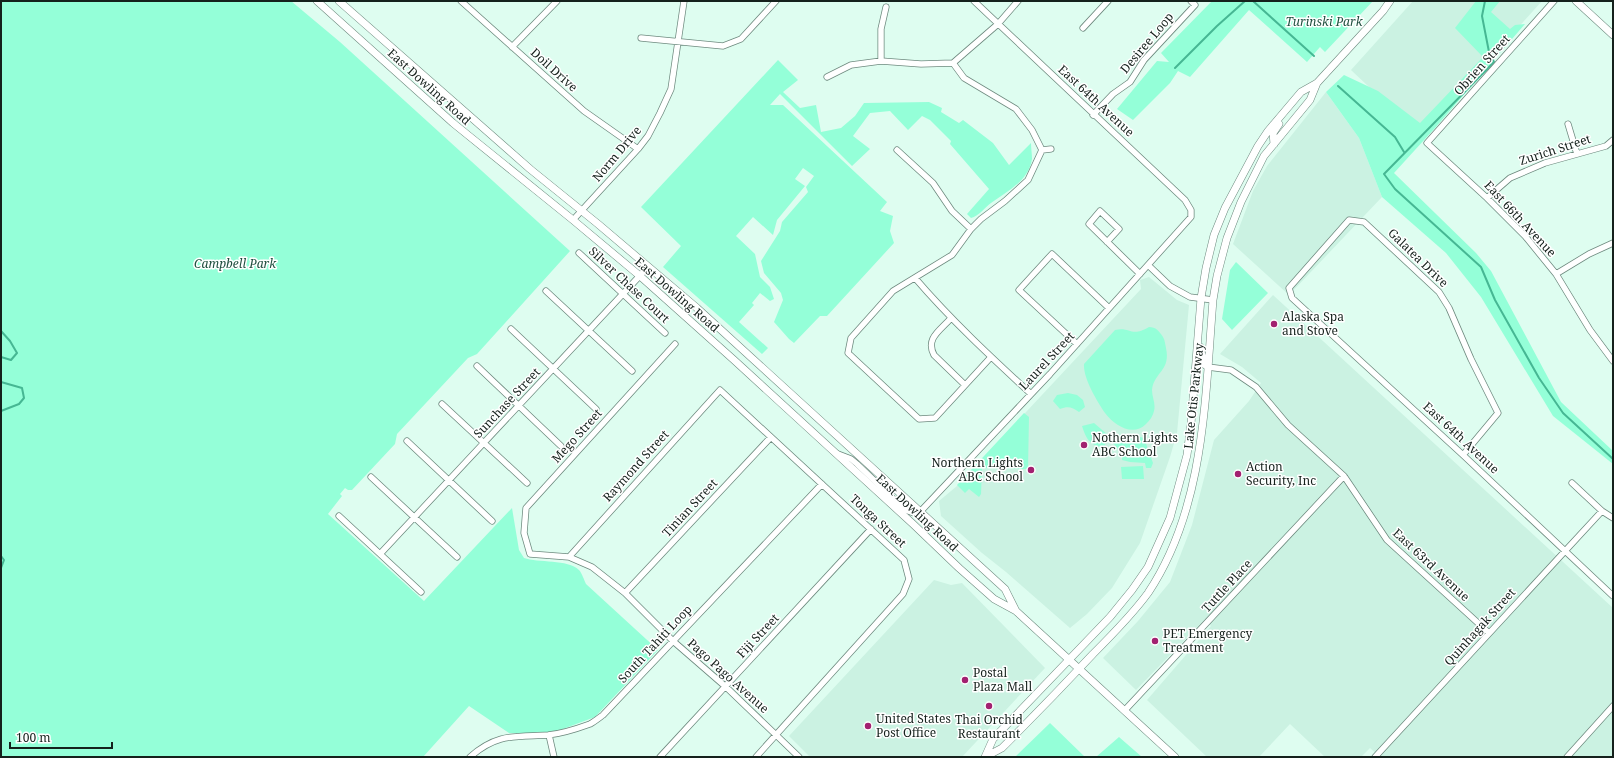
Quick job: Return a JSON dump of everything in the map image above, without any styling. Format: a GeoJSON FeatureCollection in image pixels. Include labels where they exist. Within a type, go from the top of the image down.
{"type":"FeatureCollection","features":[{"type":"Feature","properties":{"kind":"main road","name":"East Dowling Road"},"geometry":{"type":"LineString","coordinates":[[317,1],[453,123],[640,276],[994,600],[1016,611],[1175,757]]}},
{"type":"Feature","properties":{"kind":"main road","name":"East Dowling Road"},"geometry":{"type":"LineString","coordinates":[[339,1],[530,169],[582,210],[703,314],[1005,589],[1016,611]]}},
{"type":"Feature","properties":{"kind":"main road","name":"Lake Otis Parkway"},"geometry":{"type":"LineString","coordinates":[[1383,11],[1390,1]]}},
{"type":"Feature","properties":{"kind":"main road","name":"Lake Otis Parkway"},"geometry":{"type":"LineString","coordinates":[[985,757],[993,739],[1110,617],[1148,567],[1170,518],[1187,455],[1201,298],[1214,235],[1225,208],[1258,146],[1288,107],[1301,92],[1317,82],[1383,11],[1395,1]]}},
{"type":"Feature","properties":{"kind":"main road"},"geometry":{"type":"LineString","coordinates":[[1576,1],[1613,35]]}},
{"type":"Feature","properties":{"kind":"main road","name":"Lake Otis Parkway"},"geometry":{"type":"LineString","coordinates":[[985,757],[1002,748],[1114,632],[1147,593],[1171,550],[1191,493],[1199,458],[1213,300],[1217,276],[1230,228],[1264,156],[1310,100],[1317,82]]}},
{"type":"Feature","properties":{"kind":"main road"},"geometry":{"type":"LineString","coordinates":[[1274,144],[1273,133],[1287,113],[1288,107]]}},
{"type":"Feature","properties":{"kind":"main road"},"geometry":{"type":"LineString","coordinates":[[1198,337],[1204,364],[1208,367]]}},
{"type":"Feature","properties":{"kind":"street","name":"Doil Drive"},"geometry":{"type":"LineString","coordinates":[[460,1],[584,111],[638,149]]}},
{"type":"Feature","properties":{"kind":"street"},"geometry":{"type":"LineString","coordinates":[[512,47],[557,1]]}},
{"type":"Feature","properties":{"kind":"street","name":"Norm Drive"},"geometry":{"type":"LineString","coordinates":[[573,220],[638,149],[650,132],[671,89],[684,1]]}},
{"type":"Feature","properties":{"kind":"street"},"geometry":{"type":"LineString","coordinates":[[640,38],[723,46],[741,39],[776,1]]}},
{"type":"Feature","properties":{"kind":"street","name":"East 64th Avenue"},"geometry":{"type":"LineString","coordinates":[[974,1],[1093,115],[1185,200],[1191,210],[1191,217],[1187,222]]}},
{"type":"Feature","properties":{"kind":"street"},"geometry":{"type":"LineString","coordinates":[[827,77],[851,65],[881,61],[921,64],[953,63],[998,24],[1018,1]]}},
{"type":"Feature","properties":{"kind":"street"},"geometry":{"type":"LineString","coordinates":[[1083,28],[1108,1]]}},
{"type":"Feature","properties":{"kind":"street","name":"Desiree Loop"},"geometry":{"type":"LineString","coordinates":[[1093,115],[1113,94],[1130,82],[1144,60],[1195,5],[1191,1]]}},
{"type":"Feature","properties":{"kind":"street","name":"Obrien Street"},"geometry":{"type":"LineString","coordinates":[[1427,143],[1554,1]]}},
{"type":"Feature","properties":{"kind":"street"},"geometry":{"type":"LineString","coordinates":[[881,61],[881,29],[886,7]]}},
{"type":"Feature","properties":{"kind":"street"},"geometry":{"type":"LineString","coordinates":[[953,63],[964,78],[1016,109],[1032,130],[1042,150]]}},
{"type":"Feature","properties":{"kind":"street"},"geometry":{"type":"LineString","coordinates":[[1568,124],[1577,154]]}},
{"type":"Feature","properties":{"kind":"street","name":"Zurich Street"},"geometry":{"type":"LineString","coordinates":[[1487,198],[1510,178],[1545,163],[1606,146],[1613,140]]}},
{"type":"Feature","properties":{"kind":"street","name":"East 66th Avenue"},"geometry":{"type":"LineString","coordinates":[[1427,143],[1487,198],[1525,236],[1556,274],[1590,330],[1613,360]]}},
{"type":"Feature","properties":{"kind":"street"},"geometry":{"type":"LineString","coordinates":[[1042,150],[1051,149]]}},
{"type":"Feature","properties":{"kind":"street"},"geometry":{"type":"LineString","coordinates":[[897,150],[933,183],[952,211],[971,229]]}},
{"type":"Feature","properties":{"kind":"street"},"geometry":{"type":"LineString","coordinates":[[991,357],[935,418],[919,419],[848,353],[851,338],[893,291],[952,255],[971,229],[1028,180],[1042,150]]}},
{"type":"Feature","properties":{"kind":"street"},"geometry":{"type":"LineString","coordinates":[[1107,242],[1119,228],[1100,211],[1089,224],[1107,242],[1140,274]]}},
{"type":"Feature","properties":{"kind":"street","name":"Galatea Drive"},"geometry":{"type":"LineString","coordinates":[[1292,298],[1289,288],[1349,220],[1364,222],[1439,292],[1449,308],[1471,359],[1498,413],[1463,455]]}},
{"type":"Feature","properties":{"kind":"street","name":"Laurel Street"},"geometry":{"type":"LineString","coordinates":[[920,512],[1031,394],[1187,222]]}},
{"type":"Feature","properties":{"kind":"street"},"geometry":{"type":"LineString","coordinates":[[1556,274],[1588,254],[1613,243]]}},
{"type":"Feature","properties":{"kind":"street","name":"Silver Chase Court"},"geometry":{"type":"LineString","coordinates":[[579,253],[665,333]]}},
{"type":"Feature","properties":{"kind":"street"},"geometry":{"type":"LineString","coordinates":[[1077,344],[1019,290],[1052,254],[1109,308]]}},
{"type":"Feature","properties":{"kind":"street"},"geometry":{"type":"LineString","coordinates":[[1148,265],[1170,286],[1190,297],[1213,300]]}},
{"type":"Feature","properties":{"kind":"street","name":"Sunchase Street"},"geometry":{"type":"LineString","coordinates":[[380,554],[648,266]]}},
{"type":"Feature","properties":{"kind":"street"},"geometry":{"type":"LineString","coordinates":[[915,278],[952,318],[1031,394]]}},
{"type":"Feature","properties":{"kind":"street"},"geometry":{"type":"LineString","coordinates":[[546,291],[632,371]]}},
{"type":"Feature","properties":{"kind":"street","name":"East 64th Avenue"},"geometry":{"type":"LineString","coordinates":[[1292,298],[1463,455],[1613,596]]}},
{"type":"Feature","properties":{"kind":"street"},"geometry":{"type":"LineString","coordinates":[[952,318],[931,340],[930,349],[934,355],[965,385]]}},
{"type":"Feature","properties":{"kind":"street"},"geometry":{"type":"LineString","coordinates":[[511,329],[596,409]]}},
{"type":"Feature","properties":{"kind":"street","name":"Mego Street"},"geometry":{"type":"LineString","coordinates":[[530,554],[524,533],[526,508],[675,344]]}},
{"type":"Feature","properties":{"kind":"street"},"geometry":{"type":"LineString","coordinates":[[477,366],[562,446]]}},
{"type":"Feature","properties":{"kind":"street","name":"East 63rd Avenue"},"geometry":{"type":"LineString","coordinates":[[1208,367],[1231,370],[1256,387],[1288,425],[1344,476],[1387,540],[1489,633]]}},
{"type":"Feature","properties":{"kind":"street","name":"Tonga Street"},"geometry":{"type":"LineString","coordinates":[[720,390],[904,560],[909,579],[903,594],[777,736],[756,757]]}},
{"type":"Feature","properties":{"kind":"street","name":"Raymond Street"},"geometry":{"type":"LineString","coordinates":[[569,557],[720,390]]}},
{"type":"Feature","properties":{"kind":"street"},"geometry":{"type":"LineString","coordinates":[[442,404],[527,483]]}},
{"type":"Feature","properties":{"kind":"street","name":"Tinian Street"},"geometry":{"type":"LineString","coordinates":[[625,594],[771,437]]}},
{"type":"Feature","properties":{"kind":"street"},"geometry":{"type":"LineString","coordinates":[[407,441],[492,521]]}},
{"type":"Feature","properties":{"kind":"street"},"geometry":{"type":"LineString","coordinates":[[835,453],[851,459],[905,510],[914,513],[920,512]]}},
{"type":"Feature","properties":{"kind":"street","name":"Tuttle Place"},"geometry":{"type":"LineString","coordinates":[[1125,710],[1344,476]]}},
{"type":"Feature","properties":{"kind":"street"},"geometry":{"type":"LineString","coordinates":[[372,477],[457,557]]}},
{"type":"Feature","properties":{"kind":"street","name":"South Tahiti Loop"},"geometry":{"type":"LineString","coordinates":[[470,757],[479,749],[493,741],[514,736],[549,735],[591,724],[602,715],[822,484]]}},
{"type":"Feature","properties":{"kind":"street"},"geometry":{"type":"LineString","coordinates":[[1572,484],[1602,512],[1613,518]]}},
{"type":"Feature","properties":{"kind":"street","name":"Quinhagak Street"},"geometry":{"type":"LineString","coordinates":[[1375,757],[1565,550],[1602,512]]}},
{"type":"Feature","properties":{"kind":"street"},"geometry":{"type":"LineString","coordinates":[[339,516],[421,592]]}},
{"type":"Feature","properties":{"kind":"street","name":"Fiji Street"},"geometry":{"type":"LineString","coordinates":[[660,757],[871,529]]}},
{"type":"Feature","properties":{"kind":"street","name":"Pago Pago Avenue"},"geometry":{"type":"LineString","coordinates":[[530,554],[569,557],[592,567],[625,594],[673,641],[726,687],[799,757]]}},
{"type":"Feature","properties":{"kind":"street"},"geometry":{"type":"LineString","coordinates":[[1567,757],[1613,706]]}},
{"type":"Feature","properties":{"kind":"street"},"geometry":{"type":"LineString","coordinates":[[549,735],[554,757]]}},
{"type":"Feature","properties":{"kind":"shaded area"},"geometry":{"type":"Polygon","coordinates":[[[1413,1],[1542,1],[1421,136],[1351,70],[1413,1]]]}},
{"type":"Feature","properties":{"kind":"shaded area"},"geometry":{"type":"Polygon","coordinates":[[[1326,92],[1359,138],[1382,197],[1289,295],[1233,244],[1253,191],[1267,166],[1326,92]]]}},
{"type":"Feature","properties":{"kind":"shaded area","name":"Nothern Lights ABC School"},"geometry":{"type":"Polygon","coordinates":[[[1149,277],[1177,300],[1189,305],[1177,433],[1140,543],[1112,588],[1087,614],[1070,628],[941,516],[939,501],[957,486],[1141,289],[1140,280],[1149,277]]]}},
{"type":"Feature","properties":{"kind":"shaded area"},"geometry":{"type":"Polygon","coordinates":[[[1273,295],[1613,608],[1613,757],[1380,757],[1370,748],[1361,757],[1325,757],[1290,724],[1259,757],[1207,757],[1147,700],[1211,626],[1205,619],[1136,690],[1103,658],[1138,621],[1170,582],[1192,525],[1214,440],[1249,401],[1261,383],[1242,367],[1220,354],[1273,295]]]}},
{"type":"Feature","properties":{"kind":"shaded area"},"geometry":{"type":"Polygon","coordinates":[[[934,580],[951,585],[962,583],[1045,668],[962,757],[810,757],[789,736],[934,580]]]}},
{"type":"Feature","properties":{"kind":"green space","name":"Campbell Park"},"geometry":{"type":"Polygon","coordinates":[[[1,1],[291,1],[340,42],[570,251],[477,354],[468,358],[397,434],[395,444],[352,490],[345,488],[340,494],[342,496],[328,514],[424,601],[512,508],[519,550],[524,558],[568,564],[579,570],[586,584],[658,650],[595,717],[552,733],[509,733],[469,706],[423,757],[1,757],[1,1]]]}},
{"type":"Feature","properties":{"kind":"green space","name":"Turinski Park"},"geometry":{"type":"Polygon","coordinates":[[[1212,1],[1373,1],[1325,52],[1320,47],[1307,62],[1249,10],[1190,77],[1178,71],[1170,83],[1133,120],[1117,109],[1157,61],[1169,62],[1161,53],[1212,1]]]}},
{"type":"Feature","properties":{"kind":"green space"},"geometry":{"type":"Polygon","coordinates":[[[1476,1],[1500,1],[1491,12],[1510,29],[1515,25],[1525,24],[1394,173],[1476,253],[1491,271],[1561,402],[1613,451],[1613,464],[1553,416],[1481,297],[1446,253],[1382,197],[1359,138],[1326,92],[1344,75],[1378,91],[1420,123],[1483,57],[1455,28],[1476,1]]]}},
{"type":"Feature","properties":{"kind":"green space"},"geometry":{"type":"Polygon","coordinates":[[[778,60],[798,80],[783,92],[800,108],[816,105],[821,132],[841,128],[855,116],[864,103],[929,102],[942,108],[941,112],[959,123],[963,120],[993,143],[1009,165],[1031,143],[1032,159],[1030,167],[1022,180],[988,205],[979,214],[971,218],[967,214],[989,189],[950,144],[951,141],[930,120],[922,116],[908,130],[890,111],[870,113],[853,136],[870,149],[852,166],[780,94],[770,105],[783,105],[887,202],[880,211],[893,216],[890,231],[894,243],[827,316],[820,316],[794,343],[789,339],[774,322],[783,300],[781,293],[764,273],[761,261],[780,231],[782,222],[808,192],[806,187],[814,176],[803,168],[795,179],[805,186],[777,220],[773,235],[753,217],[736,236],[755,254],[760,277],[770,287],[774,299],[770,301],[760,293],[752,303],[754,305],[739,322],[768,348],[762,354],[663,267],[681,246],[641,207],[778,60]]]}},
{"type":"Feature","properties":{"kind":"green space"},"geometry":{"type":"Polygon","coordinates":[[[1236,262],[1268,293],[1232,330],[1222,319],[1230,270],[1236,262]]]}},
{"type":"Feature","properties":{"kind":"green space"},"geometry":{"type":"Polygon","coordinates":[[[1149,327],[1157,330],[1164,338],[1167,356],[1166,362],[1153,384],[1152,390],[1154,413],[1141,428],[1130,430],[1119,426],[1105,413],[1088,382],[1084,370],[1084,364],[1115,330],[1124,329],[1138,332],[1149,327]]]}},
{"type":"Feature","properties":{"kind":"green space"},"geometry":{"type":"Polygon","coordinates":[[[1068,393],[1077,395],[1083,400],[1085,407],[1079,412],[1070,408],[1060,409],[1053,401],[1057,395],[1068,393]]]}},
{"type":"Feature","properties":{"kind":"green space"},"geometry":{"type":"Polygon","coordinates":[[[1024,413],[1029,417],[1028,469],[982,468],[981,494],[979,497],[969,489],[965,493],[957,485],[1024,413]]]}},
{"type":"Feature","properties":{"kind":"green space"},"geometry":{"type":"Polygon","coordinates":[[[1094,423],[1108,435],[1104,448],[1099,447],[1089,441],[1082,426],[1094,423]]]}},
{"type":"Feature","properties":{"kind":"green space"},"geometry":{"type":"Polygon","coordinates":[[[1123,434],[1130,440],[1140,437],[1144,438],[1153,463],[1151,468],[1146,468],[1145,463],[1122,460],[1122,453],[1113,443],[1117,435],[1123,434]]]}},
{"type":"Feature","properties":{"kind":"green space"},"geometry":{"type":"Polygon","coordinates":[[[1143,466],[1144,479],[1122,479],[1121,467],[1143,466]]]}},
{"type":"Feature","properties":{"kind":"green space"},"geometry":{"type":"Polygon","coordinates":[[[1050,723],[1085,757],[1015,757],[1050,723]]]}},
{"type":"Feature","properties":{"kind":"green space"},"geometry":{"type":"Polygon","coordinates":[[[1119,737],[1142,757],[1096,757],[1119,737]]]}},
{"type":"Feature","properties":{"kind":"waterway"},"geometry":{"type":"LineString","coordinates":[[1175,68],[1217,26],[1245,1]]}},
{"type":"Feature","properties":{"kind":"waterway"},"geometry":{"type":"LineString","coordinates":[[1253,1],[1314,56]]}},
{"type":"Feature","properties":{"kind":"waterway"},"geometry":{"type":"LineString","coordinates":[[1485,1],[1482,16],[1489,52],[1494,62],[1384,174],[1395,189],[1481,267],[1495,300],[1539,378],[1563,413],[1613,459]]}},
{"type":"Feature","properties":{"kind":"waterway"},"geometry":{"type":"LineString","coordinates":[[1338,86],[1395,137],[1404,152]]}},
{"type":"Feature","properties":{"kind":"waterway"},"geometry":{"type":"LineString","coordinates":[[1,331],[10,341],[17,353],[11,360],[1,357]]}},
{"type":"Feature","properties":{"kind":"waterway"},"geometry":{"type":"LineString","coordinates":[[1,382],[22,388],[24,398],[19,404],[1,411]]}},
{"type":"Feature","properties":{"kind":"waterway"},"geometry":{"type":"LineString","coordinates":[[1,556],[4,560],[1,568]]}},
{"type":"Feature","properties":{"kind":"place","name":"Alaska Spa and Stove"},"geometry":{"type":"Point","coordinates":[1274,324]}},
{"type":"Feature","properties":{"kind":"place","name":"Nothern Lights ABC School"},"geometry":{"type":"Point","coordinates":[1084,445]}},
{"type":"Feature","properties":{"kind":"place","name":"Northern Lights ABC School"},"geometry":{"type":"Point","coordinates":[1031,470]}},
{"type":"Feature","properties":{"kind":"place","name":"Action Security, Inc"},"geometry":{"type":"Point","coordinates":[1238,474]}},
{"type":"Feature","properties":{"kind":"place","name":"PET Emergency Treatment"},"geometry":{"type":"Point","coordinates":[1155,641]}},
{"type":"Feature","properties":{"kind":"place","name":"Postal Plaza Mall"},"geometry":{"type":"Point","coordinates":[965,680]}},
{"type":"Feature","properties":{"kind":"place","name":"Thai Orchid Restaurant"},"geometry":{"type":"Point","coordinates":[989,706]}},
{"type":"Feature","properties":{"kind":"place","name":"United States Post Office"},"geometry":{"type":"Point","coordinates":[868,726]}}]}
